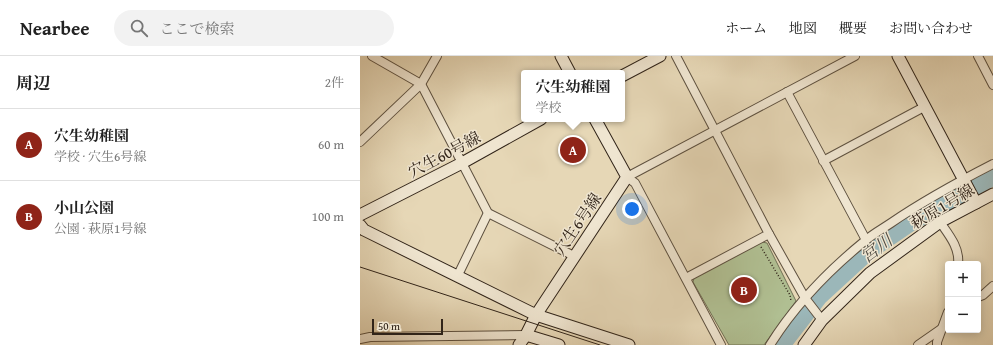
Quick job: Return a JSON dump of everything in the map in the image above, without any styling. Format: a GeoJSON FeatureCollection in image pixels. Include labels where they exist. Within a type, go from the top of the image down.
{"type":"FeatureCollection","features":[{"type":"Feature","properties":{"kind":"street"},"geometry":{"type":"LineString","coordinates":[[372,56],[421,84],[488,213],[574,256]]}},
{"type":"Feature","properties":{"kind":"street"},"geometry":{"type":"LineString","coordinates":[[360,142],[421,84],[438,56]]}},
{"type":"Feature","properties":{"kind":"street"},"geometry":{"type":"LineString","coordinates":[[561,56],[568,70]]}},
{"type":"Feature","properties":{"kind":"street"},"geometry":{"type":"LineString","coordinates":[[625,74],[660,56]]}},
{"type":"Feature","properties":{"kind":"street"},"geometry":{"type":"LineString","coordinates":[[676,56],[769,234],[805,298],[822,320]]}},
{"type":"Feature","properties":{"kind":"street"},"geometry":{"type":"LineString","coordinates":[[627,177],[855,56]]}},
{"type":"Feature","properties":{"kind":"street"},"geometry":{"type":"LineString","coordinates":[[898,56],[975,201]]}},
{"type":"Feature","properties":{"kind":"street"},"geometry":{"type":"LineString","coordinates":[[978,56],[993,85]]}},
{"type":"Feature","properties":{"kind":"street"},"geometry":{"type":"LineString","coordinates":[[787,92],[866,240]]}},
{"type":"Feature","properties":{"kind":"street"},"geometry":{"type":"LineString","coordinates":[[823,161],[924,107]]}},
{"type":"Feature","properties":{"kind":"street","name":"穴生60号線"},"geometry":{"type":"LineString","coordinates":[[360,215],[462,163],[536,122]]}},
{"type":"Feature","properties":{"kind":"street"},"geometry":{"type":"LineString","coordinates":[[597,122],[627,177],[635,183],[721,345]]}},
{"type":"Feature","properties":{"kind":"street"},"geometry":{"type":"LineString","coordinates":[[770,345],[780,329],[805,298],[825,277],[866,240],[913,208],[993,164]]}},
{"type":"Feature","properties":{"kind":"street","name":"穴生6号線"},"geometry":{"type":"LineString","coordinates":[[520,345],[536,315],[627,177]]}},
{"type":"Feature","properties":{"kind":"street","name":"萩原1号線"},"geometry":{"type":"LineString","coordinates":[[804,345],[822,320],[870,273],[940,222],[975,201],[993,194]]}},
{"type":"Feature","properties":{"kind":"street"},"geometry":{"type":"LineString","coordinates":[[458,275],[488,213]]}},
{"type":"Feature","properties":{"kind":"street"},"geometry":{"type":"LineString","coordinates":[[940,222],[955,245],[958,261]]}},
{"type":"Feature","properties":{"kind":"street"},"geometry":{"type":"LineString","coordinates":[[360,225],[364,230],[458,275],[536,315],[629,345]]}},
{"type":"Feature","properties":{"kind":"street"},"geometry":{"type":"LineString","coordinates":[[686,278],[769,234]]}},
{"type":"Feature","properties":{"kind":"street"},"geometry":{"type":"LineString","coordinates":[[981,296],[993,286]]}},
{"type":"Feature","properties":{"kind":"street"},"geometry":{"type":"LineString","coordinates":[[937,345],[945,319]]}},
{"type":"Feature","properties":{"kind":"street"},"geometry":{"type":"LineString","coordinates":[[918,345],[941,329]]}},
{"type":"Feature","properties":{"kind":"street"},"geometry":{"type":"LineString","coordinates":[[360,340],[370,338],[526,335],[559,345]]}},
{"type":"Feature","properties":{"kind":"path"},"geometry":{"type":"LineString","coordinates":[[757,240],[790,296],[791,302]]}},
{"type":"Feature","properties":{"kind":"green space"},"geometry":{"type":"Polygon","coordinates":[[[762,242],[767,243],[796,301],[764,345],[729,345],[693,282],[694,278],[762,242]]]}},
{"type":"Feature","properties":{"kind":"waterway","name":"宮川"},"geometry":{"type":"LineString","coordinates":[[782,345],[819,297],[868,252],[912,222],[993,177]]}},
{"type":"Feature","properties":{"kind":"tram line"},"geometry":{"type":"LineString","coordinates":[[360,267],[600,345]]}},
{"type":"Feature","properties":{"kind":"place","name":"穴生幼稚園"},"geometry":{"type":"Point","coordinates":[573,150]}},
{"type":"Feature","properties":{"kind":"place","name":"小山公園"},"geometry":{"type":"Point","coordinates":[744,290]}}]}
